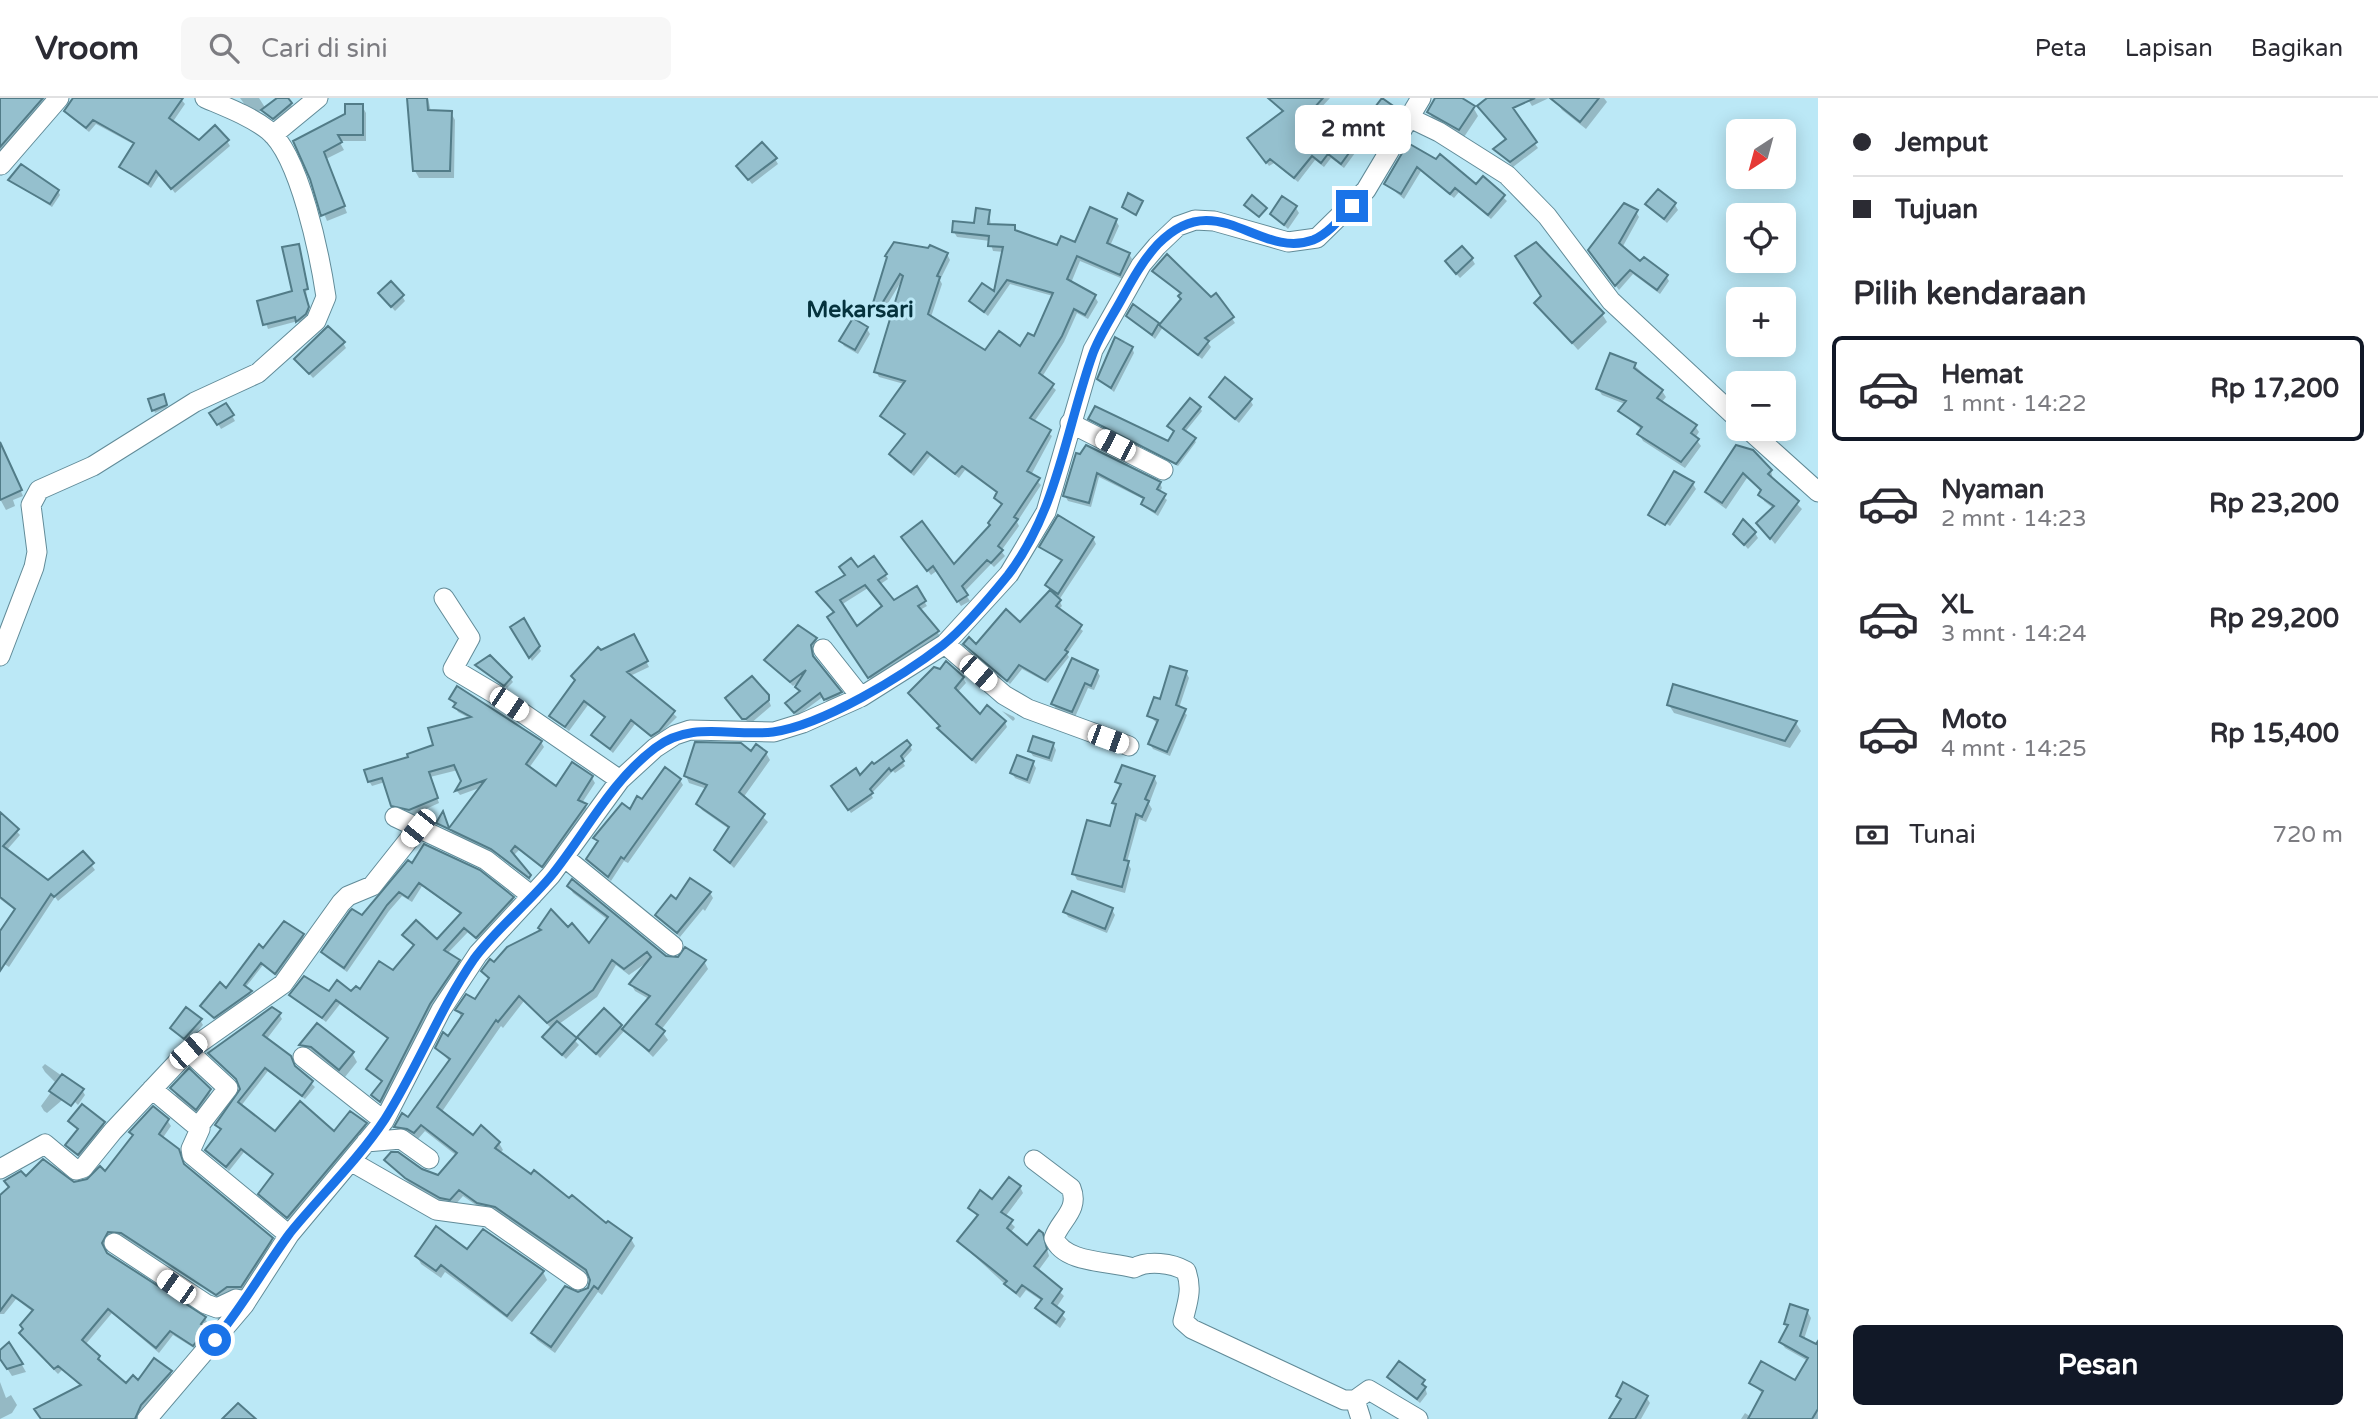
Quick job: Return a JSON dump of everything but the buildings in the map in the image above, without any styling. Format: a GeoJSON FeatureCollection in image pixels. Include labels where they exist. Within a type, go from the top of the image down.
{"type":"FeatureCollection","features":[{"type":"Feature","properties":{"kind":"street"},"geometry":{"type":"LineString","coordinates":[[1,165],[59,98]]}},
{"type":"Feature","properties":{"kind":"street"},"geometry":{"type":"LineString","coordinates":[[0,656],[34,567],[37,552],[31,505],[39,490],[93,466],[195,402],[258,373],[296,341],[324,309],[326,297],[310,215],[273,135],[205,98]]}},
{"type":"Feature","properties":{"kind":"street"},"geometry":{"type":"LineString","coordinates":[[273,135],[318,98]]}},
{"type":"Feature","properties":{"kind":"street"},"geometry":{"type":"LineString","coordinates":[[147,1419],[246,1301],[289,1235],[384,1121],[452,991],[478,954],[564,857],[620,780],[655,748],[675,735],[690,730],[774,732],[826,714],[862,697],[945,644],[1009,574],[1046,512],[1093,350],[1141,265],[1178,226],[1195,220],[1214,221],[1288,242],[1317,238],[1366,190],[1421,98]]}},
{"type":"Feature","properties":{"kind":"street"},"geometry":{"type":"LineString","coordinates":[[1410,118],[1439,132],[1507,175],[1547,216],[1611,301],[1726,408]]}},
{"type":"Feature","properties":{"kind":"street"},"geometry":{"type":"LineString","coordinates":[[1070,423],[1163,470]]}},
{"type":"Feature","properties":{"kind":"street"},"geometry":{"type":"LineString","coordinates":[[1761,441],[1818,492]]}},
{"type":"Feature","properties":{"kind":"street"},"geometry":{"type":"LineString","coordinates":[[444,598],[470,638],[453,669],[495,694],[620,780]]}},
{"type":"Feature","properties":{"kind":"street"},"geometry":{"type":"LineString","coordinates":[[945,644],[1004,695],[1028,709],[1129,746]]}},
{"type":"Feature","properties":{"kind":"street"},"geometry":{"type":"LineString","coordinates":[[823,649],[862,697]]}},
{"type":"Feature","properties":{"kind":"street"},"geometry":{"type":"LineString","coordinates":[[395,817],[486,860],[532,896]]}},
{"type":"Feature","properties":{"kind":"street"},"geometry":{"type":"LineString","coordinates":[[0,1169],[45,1144],[80,1171],[188,1051],[284,984],[341,903],[348,896],[372,886],[418,828]]}},
{"type":"Feature","properties":{"kind":"street"},"geometry":{"type":"LineString","coordinates":[[564,857],[673,946]]}},
{"type":"Feature","properties":{"kind":"street"},"geometry":{"type":"LineString","coordinates":[[188,1051],[226,1082],[228,1088],[198,1127]]}},
{"type":"Feature","properties":{"kind":"street"},"geometry":{"type":"LineString","coordinates":[[303,1057],[384,1121]]}},
{"type":"Feature","properties":{"kind":"street"},"geometry":{"type":"LineString","coordinates":[[152,1089],[198,1127],[201,1132],[191,1149],[192,1155],[289,1235]]}},
{"type":"Feature","properties":{"kind":"street"},"geometry":{"type":"LineString","coordinates":[[366,1142],[401,1139],[429,1159]]}},
{"type":"Feature","properties":{"kind":"street"},"geometry":{"type":"LineString","coordinates":[[1034,1160],[1071,1188],[1075,1199],[1071,1211],[1055,1233],[1056,1245],[1095,1262],[1121,1263],[1134,1268],[1150,1263],[1182,1268],[1186,1271],[1191,1291],[1183,1321],[1188,1327],[1344,1400],[1358,1410],[1369,1390],[1419,1419]]}},
{"type":"Feature","properties":{"kind":"street"},"geometry":{"type":"LineString","coordinates":[[352,1162],[436,1210],[488,1217],[578,1280]]}},
{"type":"Feature","properties":{"kind":"street"},"geometry":{"type":"LineString","coordinates":[[114,1243],[206,1304],[217,1308],[236,1299],[246,1301]]}},
{"type":"Feature","properties":{"kind":"district","name":"Mekarsari"},"geometry":{"type":"Point","coordinates":[860,309]}},
{"type":"Feature","properties":{"kind":"route"},"geometry":{"type":"LineString","coordinates":[[215,1340],[244,1305],[289,1235],[384,1121],[452,991],[478,954],[551,875],[620,780],[655,748],[675,735],[690,730],[774,732],[803,723],[862,697],[945,644],[1009,574],[1046,512],[1093,350],[1141,265],[1157,246],[1178,226],[1195,220],[1214,221],[1288,242],[1305,242],[1317,238],[1352,206]]}}]}
